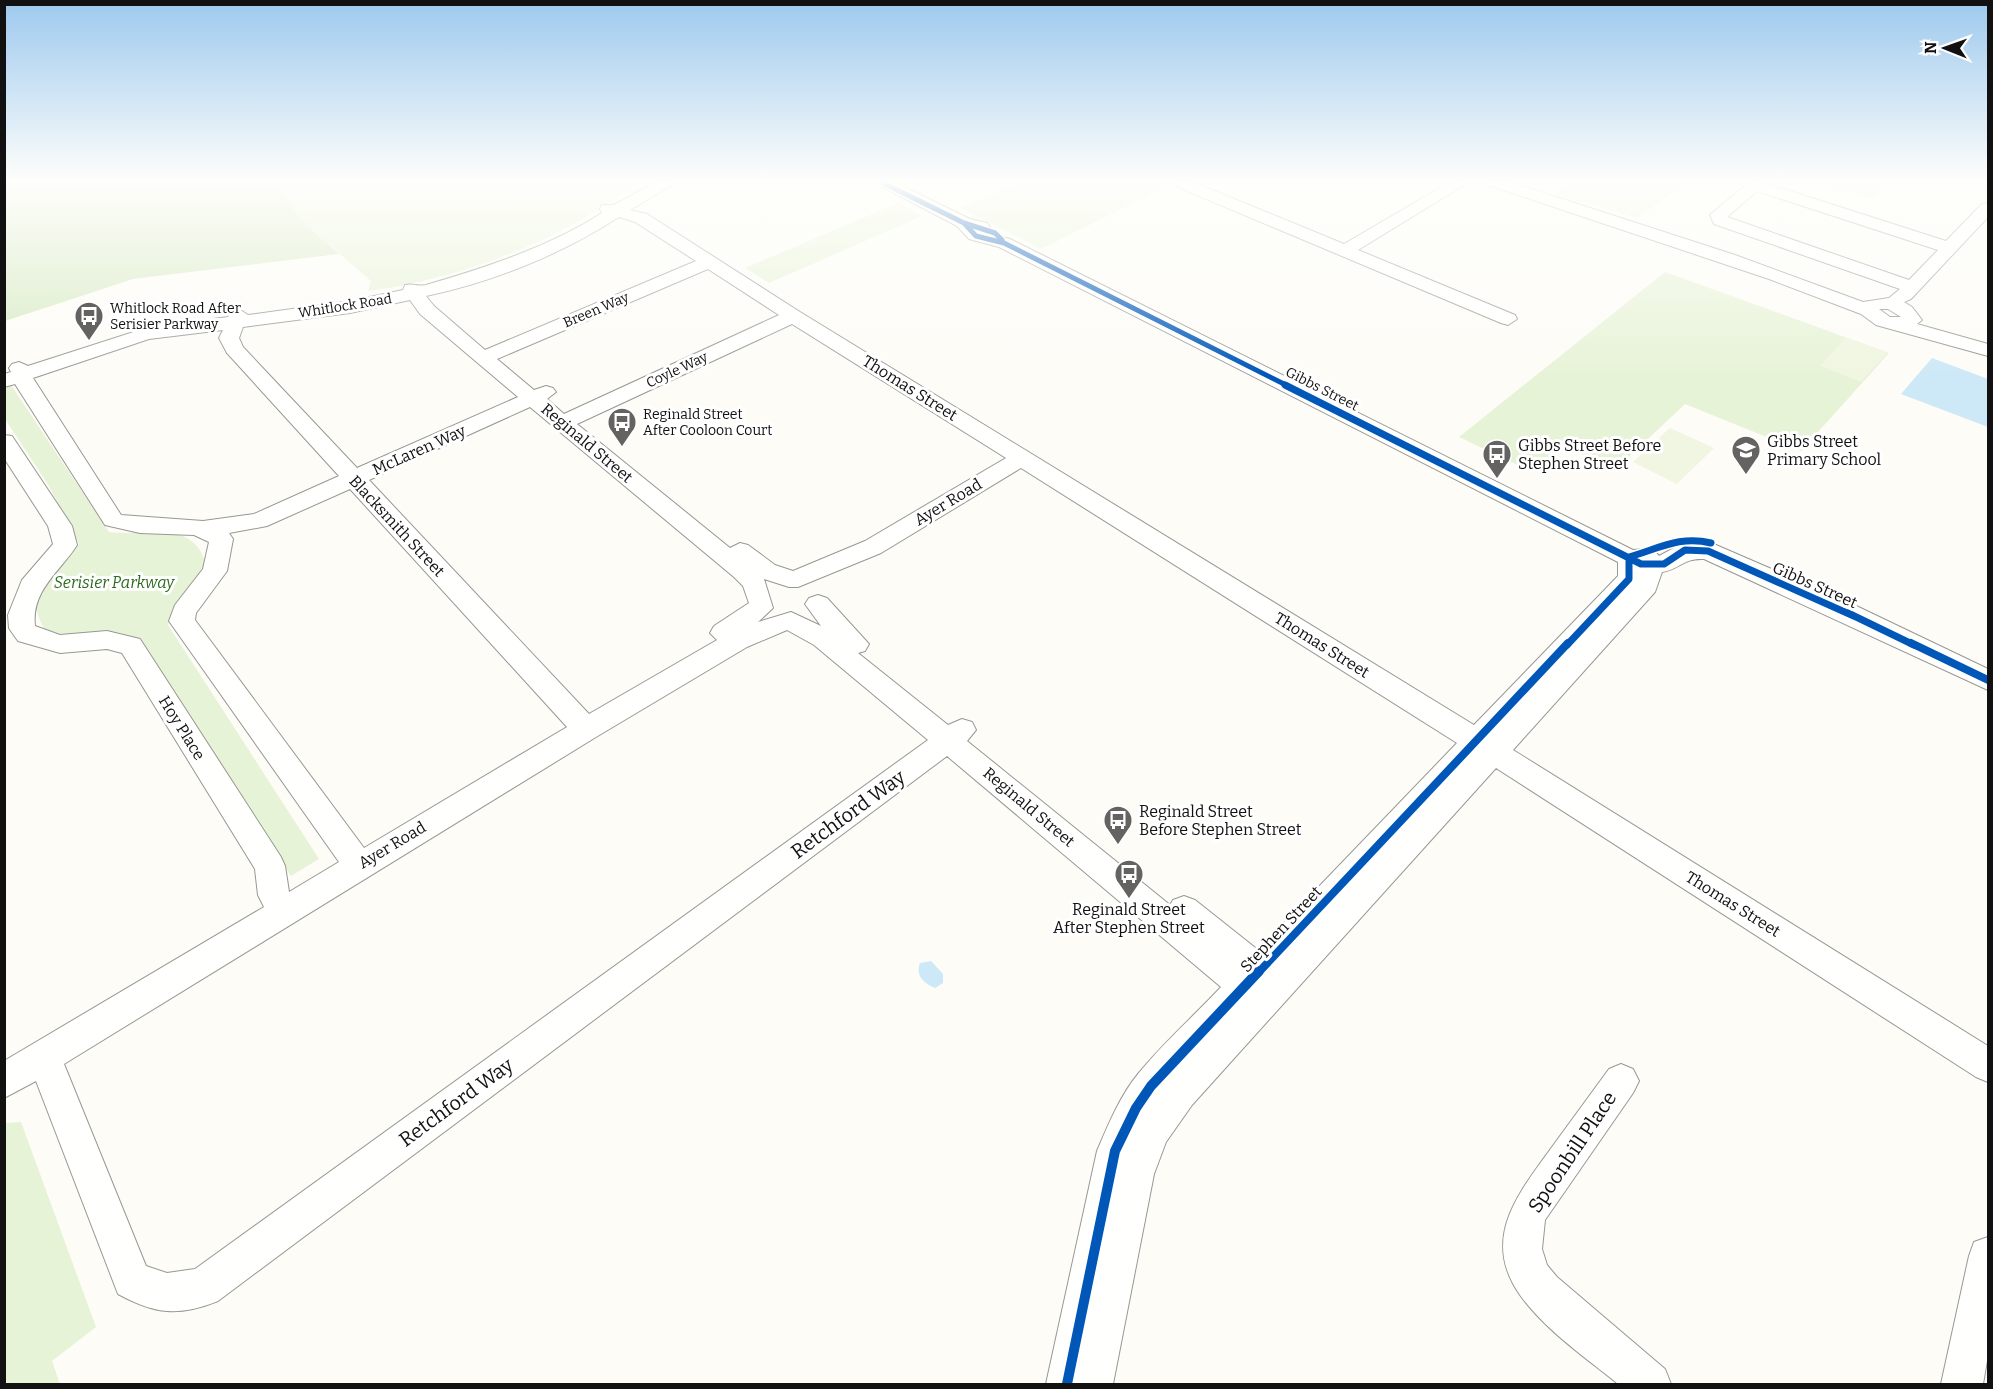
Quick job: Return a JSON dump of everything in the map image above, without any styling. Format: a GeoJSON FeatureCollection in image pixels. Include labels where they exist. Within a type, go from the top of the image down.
{"type":"FeatureCollection","features":[{"type":"Feature","properties":{"kind":"street","name":"Whitlock Road"},"geometry":{"type":"LineString","coordinates":[[12,374],[127,338],[238,319],[350,307],[483,274],[552,247]]}},
{"type":"Feature","properties":{"kind":"street","name":"Thomas Street"},"geometry":{"type":"LineString","coordinates":[[686,247],[1989,1065]]}},
{"type":"Feature","properties":{"kind":"street","name":"Gibbs Street"},"geometry":{"type":"LineString","coordinates":[[1012,247],[1641,559],[1664,564],[1685,550],[1708,551],[1989,680]]}},
{"type":"Feature","properties":{"kind":"street"},"geometry":{"type":"LineString","coordinates":[[1335,247],[1508,319]]}},
{"type":"Feature","properties":{"kind":"street"},"geometry":{"type":"LineString","coordinates":[[1345,251],[1352,247]]}},
{"type":"Feature","properties":{"kind":"street"},"geometry":{"type":"LineString","coordinates":[[1694,247],[1818,290],[1895,306]]}},
{"type":"Feature","properties":{"kind":"street"},"geometry":{"type":"LineString","coordinates":[[1775,247],[1965,341],[1989,350]]}},
{"type":"Feature","properties":{"kind":"street"},"geometry":{"type":"LineString","coordinates":[[1895,306],[1950,248],[1946,247]]}},
{"type":"Feature","properties":{"kind":"street","name":"Breen Way"},"geometry":{"type":"LineString","coordinates":[[489,355],[709,262]]}},
{"type":"Feature","properties":{"kind":"street","name":"Reginald Street"},"geometry":{"type":"LineString","coordinates":[[420,290],[427,310],[540,396],[743,572],[754,583],[774,612],[824,638],[955,735],[1262,986]]}},
{"type":"Feature","properties":{"kind":"street","name":"Coyle Way"},"geometry":{"type":"LineString","coordinates":[[568,420],[793,316]]}},
{"type":"Feature","properties":{"kind":"street","name":"Blacksmith Street"},"geometry":{"type":"LineString","coordinates":[[238,319],[229,338],[234,349],[581,723]]}},
{"type":"Feature","properties":{"kind":"street"},"geometry":{"type":"LineString","coordinates":[[12,374],[25,384],[113,520],[128,527],[155,525],[203,529],[212,531],[221,539],[215,571],[184,611],[182,621],[353,858]]}},
{"type":"Feature","properties":{"kind":"street","name":"McLaren Way"},"geometry":{"type":"LineString","coordinates":[[219,553],[259,521],[540,396]]}},
{"type":"Feature","properties":{"kind":"street","name":"Reginald Street"},"geometry":{"type":"LineString","coordinates":[[568,420],[755,564],[766,571],[814,585],[819,600],[837,628],[955,735]]}},
{"type":"Feature","properties":{"kind":"street"},"geometry":{"type":"LineString","coordinates":[[4,441],[60,526],[65,545],[34,580],[16,629]]}},
{"type":"Feature","properties":{"kind":"street","name":"Ayer Road"},"geometry":{"type":"LineString","coordinates":[[774,612],[766,588],[873,547],[1022,458]]}},
{"type":"Feature","properties":{"kind":"street","name":"McLaren Way"},"geometry":{"type":"LineString","coordinates":[[203,529],[259,521]]}},
{"type":"Feature","properties":{"kind":"street","name":"Ayer Road"},"geometry":{"type":"LineString","coordinates":[[4,1059],[278,903],[581,723],[738,640],[774,612],[806,616],[819,600],[873,547]]}},
{"type":"Feature","properties":{"kind":"street","name":"Stephen Street"},"geometry":{"type":"LineString","coordinates":[[1092,1384],[1103,1321],[1142,1152],[1162,1114],[1262,986],[1484,747],[1646,586],[1650,574],[1641,559]]}},
{"type":"Feature","properties":{"kind":"street","name":"Hoy Place"},"geometry":{"type":"LineString","coordinates":[[16,629],[60,644],[108,640],[131,646],[270,866],[278,903]]}},
{"type":"Feature","properties":{"kind":"street","name":"Retchford Way"},"geometry":{"type":"LineString","coordinates":[[44,1057],[132,1280],[150,1290],[164,1294],[204,1287],[955,735]]}},
{"type":"Feature","properties":{"kind":"street","name":"Ayer Road"},"geometry":{"type":"LineString","coordinates":[[4,1081],[278,903]]}},
{"type":"Feature","properties":{"kind":"street","name":"Stephen Street"},"geometry":{"type":"LineString","coordinates":[[1067,1384],[1115,1151],[1125,1129],[1151,1086],[1262,986]]}},
{"type":"Feature","properties":{"kind":"street","name":"Spoonbill Place"},"geometry":{"type":"LineString","coordinates":[[1621,1081],[1529,1211],[1523,1226],[1522,1255],[1538,1290],[1650,1384]]}},
{"type":"Feature","properties":{"kind":"street"},"geometry":{"type":"LineString","coordinates":[[1962,1384],[1989,1256]]}},
{"type":"Feature","properties":{"kind":"green space"},"geometry":{"type":"Polygon","coordinates":[[[4,247],[331,247],[339,254],[133,279],[5,321],[4,247]]]}},
{"type":"Feature","properties":{"kind":"green space"},"geometry":{"type":"Polygon","coordinates":[[[332,247],[527,247],[472,268],[420,282],[368,291],[371,281],[332,247]]]}},
{"type":"Feature","properties":{"kind":"green space"},"geometry":{"type":"Polygon","coordinates":[[[795,247],[852,247],[769,283],[745,268],[795,247]]]}},
{"type":"Feature","properties":{"kind":"green space"},"geometry":{"type":"Polygon","coordinates":[[[1665,272],[1889,353],[1801,451],[1685,404],[1615,470],[1562,445],[1532,472],[1459,437],[1665,272]]]}},
{"type":"Feature","properties":{"kind":"green space"},"geometry":{"type":"Polygon","coordinates":[[[1846,338],[1887,353],[1861,382],[1820,366],[1846,338]]]}},
{"type":"Feature","properties":{"kind":"green space","name":"Serisier Parkway"},"geometry":{"type":"Polygon","coordinates":[[[11,385],[109,532],[178,534],[189,539],[198,548],[205,561],[197,583],[179,602],[168,625],[319,859],[291,876],[138,638],[115,632],[82,638],[45,630],[38,616],[39,593],[52,574],[79,544],[49,486],[5,419],[4,387],[11,385]]]}},
{"type":"Feature","properties":{"kind":"green space"},"geometry":{"type":"Polygon","coordinates":[[[1670,428],[1714,448],[1677,484],[1633,462],[1670,428]]]}},
{"type":"Feature","properties":{"kind":"green space"},"geometry":{"type":"Polygon","coordinates":[[[21,1122],[96,1327],[52,1361],[60,1384],[5,1384],[5,1123],[21,1122]]]}},
{"type":"Feature","properties":{"kind":"water"},"geometry":{"type":"Polygon","coordinates":[[[1932,358],[1988,379],[1988,427],[1901,394],[1932,358]]]}},
{"type":"Feature","properties":{"kind":"water"},"geometry":{"type":"Polygon","coordinates":[[[931,961],[943,974],[943,983],[935,988],[924,981],[919,972],[920,963],[931,961]]]}},
{"type":"Feature","properties":{"kind":"cycle path"},"geometry":{"type":"LineString","coordinates":[[1012,247],[1641,564],[1664,564],[1685,550],[1708,551],[1856,617]]}},
{"type":"Feature","properties":{"kind":"cycle path"},"geometry":{"type":"LineString","coordinates":[[1629,557],[1679,540],[1699,540],[1711,543]]}},
{"type":"Feature","properties":{"kind":"cycle path"},"geometry":{"type":"LineString","coordinates":[[1067,1384],[1115,1151],[1136,1108],[1151,1086],[1629,579],[1631,573],[1629,557]]}},
{"type":"Feature","properties":{"kind":"cycle path"},"geometry":{"type":"LineString","coordinates":[[1848,613],[1988,680]]}},
{"type":"Feature","properties":{"kind":"place","name":"Whitlock Road After Serisier Parkway"},"geometry":{"type":"Point","coordinates":[89,342]}},
{"type":"Feature","properties":{"kind":"place","name":"Reginald Street After Cooloon Court"},"geometry":{"type":"Point","coordinates":[622,448]}},
{"type":"Feature","properties":{"kind":"place","name":"Gibbs Street Primary School"},"geometry":{"type":"Point","coordinates":[1746,476]}},
{"type":"Feature","properties":{"kind":"place","name":"Gibbs Street Before Stephen Street"},"geometry":{"type":"Point","coordinates":[1497,480]}},
{"type":"Feature","properties":{"kind":"place","name":"Reginald Street Before Stephen Street"},"geometry":{"type":"Point","coordinates":[1118,846]}},
{"type":"Feature","properties":{"kind":"place","name":"Reginald Street After Stephen Street"},"geometry":{"type":"Point","coordinates":[1129,900]}}]}
